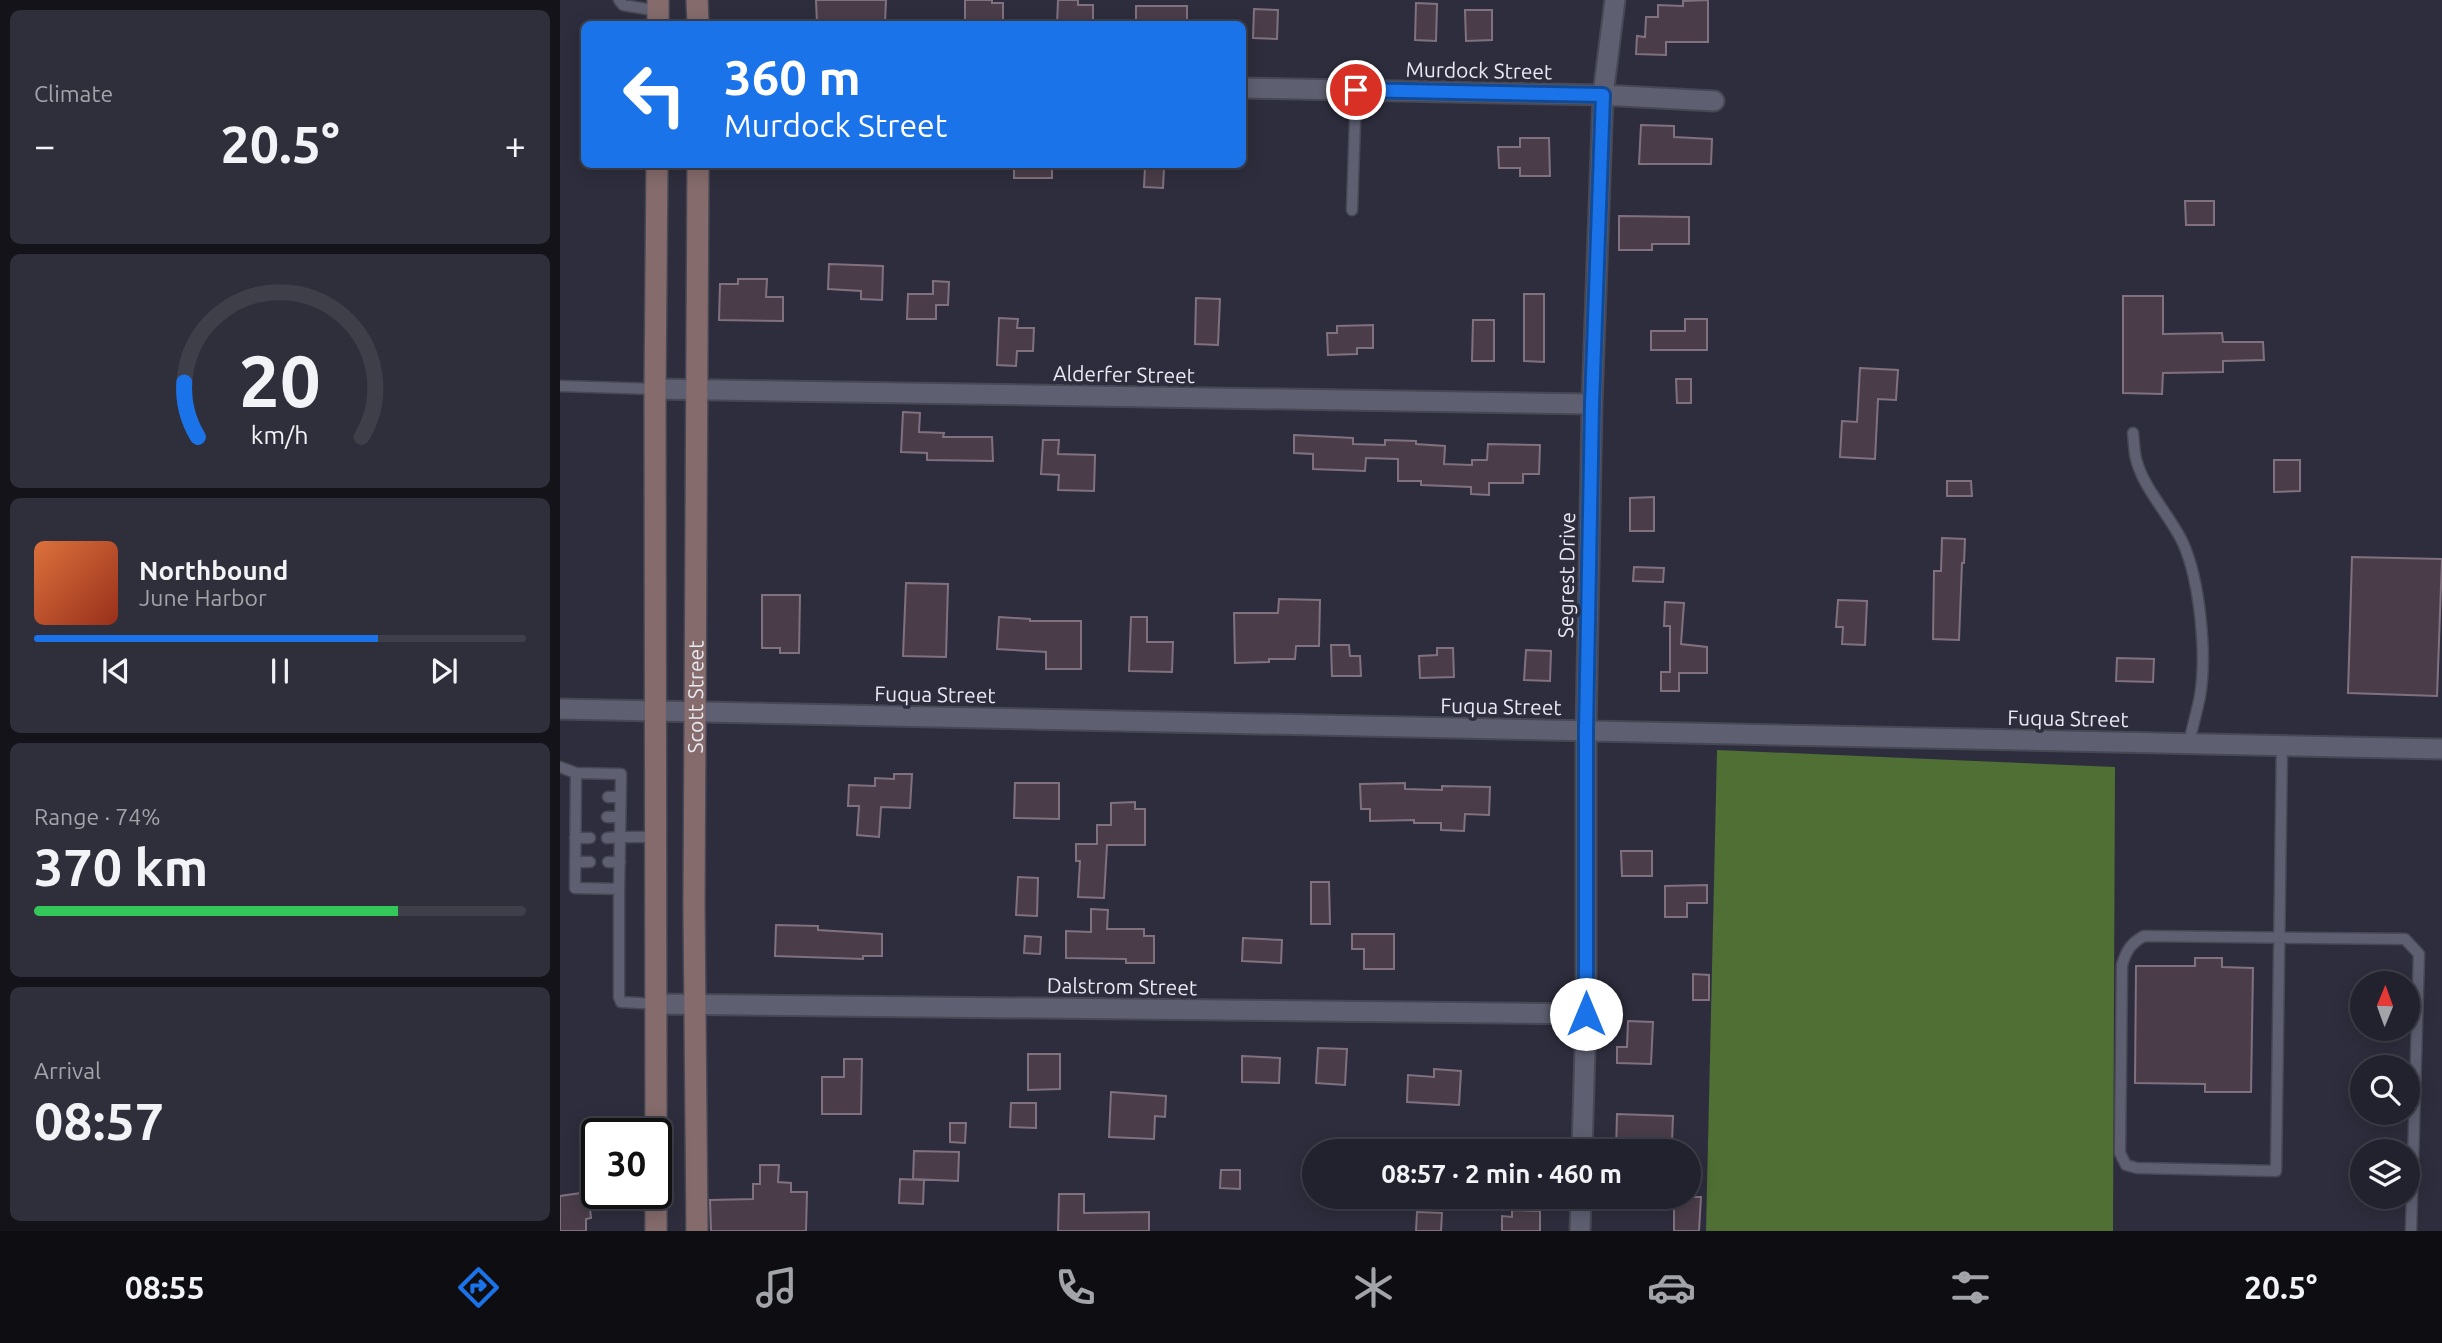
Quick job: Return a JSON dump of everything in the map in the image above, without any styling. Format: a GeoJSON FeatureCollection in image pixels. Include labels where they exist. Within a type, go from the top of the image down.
{"type":"FeatureCollection","features":[{"type":"Feature","properties":{"kind":"main road"},"geometry":{"type":"LineString","coordinates":[[697,0],[698,21]]}},
{"type":"Feature","properties":{"kind":"main road","name":"Scott Street"},"geometry":{"type":"LineString","coordinates":[[656,1118],[657,168]]}},
{"type":"Feature","properties":{"kind":"main road","name":"Scott Street"},"geometry":{"type":"LineString","coordinates":[[696,1231],[694,906],[698,168]]}},
{"type":"Feature","properties":{"kind":"main road"},"geometry":{"type":"LineString","coordinates":[[656,1209],[656,1231]]}},
{"type":"Feature","properties":{"kind":"street","name":"Segrest Drive"},"geometry":{"type":"LineString","coordinates":[[1582,1139],[1592,404],[1603,95],[1615,0]]}},
{"type":"Feature","properties":{"kind":"street","name":"Murdock Street"},"geometry":{"type":"LineString","coordinates":[[1246,88],[1603,95],[1714,100]]}},
{"type":"Feature","properties":{"kind":"street","name":"Alderfer Street"},"geometry":{"type":"LineString","coordinates":[[655,389],[1592,404]]}},
{"type":"Feature","properties":{"kind":"street","name":"Fuqua Street"},"geometry":{"type":"LineString","coordinates":[[560,709],[2442,748]]}},
{"type":"Feature","properties":{"kind":"street","name":"Dalstrom Street"},"geometry":{"type":"LineString","coordinates":[[657,1004],[1586,1014]]}},
{"type":"Feature","properties":{"kind":"street"},"geometry":{"type":"LineString","coordinates":[[1580,1231],[1581,1209]]}},
{"type":"Feature","properties":{"kind":"lane"},"geometry":{"type":"LineString","coordinates":[[619,0],[623,5],[658,12]]}},
{"type":"Feature","properties":{"kind":"lane"},"geometry":{"type":"LineString","coordinates":[[1352,209],[1356,90]]}},
{"type":"Feature","properties":{"kind":"lane"},"geometry":{"type":"LineString","coordinates":[[560,386],[655,389]]}},
{"type":"Feature","properties":{"kind":"lane"},"geometry":{"type":"LineString","coordinates":[[2133,433],[2136,460],[2144,479],[2174,525],[2184,546],[2199,607],[2203,669],[2200,697],[2189,743]]}},
{"type":"Feature","properties":{"kind":"lane"},"geometry":{"type":"LineString","coordinates":[[2283,745],[2280,937],[2276,1171],[2137,1168],[2126,1165],[2120,1153],[2122,965],[2134,942],[2144,936],[2280,937],[2404,939],[2419,954],[2411,1231]]}},
{"type":"Feature","properties":{"kind":"lane"},"geometry":{"type":"LineString","coordinates":[[560,768],[576,773],[621,774],[619,997],[621,1002],[657,1004]]}},
{"type":"Feature","properties":{"kind":"lane"},"geometry":{"type":"LineString","coordinates":[[576,773],[575,888],[619,889]]}},
{"type":"Feature","properties":{"kind":"lane"},"geometry":{"type":"LineString","coordinates":[[608,797],[620,796]]}},
{"type":"Feature","properties":{"kind":"lane"},"geometry":{"type":"LineString","coordinates":[[576,797],[589,797]]}},
{"type":"Feature","properties":{"kind":"lane"},"geometry":{"type":"LineString","coordinates":[[575,817],[588,817]]}},
{"type":"Feature","properties":{"kind":"lane"},"geometry":{"type":"LineString","coordinates":[[607,817],[620,817]]}},
{"type":"Feature","properties":{"kind":"lane"},"geometry":{"type":"LineString","coordinates":[[607,838],[657,837]]}},
{"type":"Feature","properties":{"kind":"lane"},"geometry":{"type":"LineString","coordinates":[[575,838],[590,838]]}},
{"type":"Feature","properties":{"kind":"lane"},"geometry":{"type":"LineString","coordinates":[[575,862],[590,862]]}},
{"type":"Feature","properties":{"kind":"lane"},"geometry":{"type":"LineString","coordinates":[[608,862],[620,862]]}},
{"type":"Feature","properties":{"kind":"green space"},"geometry":{"type":"Polygon","coordinates":[[[1717,750],[2115,767],[2113,1231],[1706,1231],[1717,750]]]}},
{"type":"Feature","properties":{"kind":"building"},"geometry":{"type":"Polygon","coordinates":[[[816,0],[886,0],[885,21],[817,21],[816,0]]]}},
{"type":"Feature","properties":{"kind":"building"},"geometry":{"type":"Polygon","coordinates":[[[965,0],[992,0],[992,3],[1003,3],[1003,21],[965,21],[965,0]]]}},
{"type":"Feature","properties":{"kind":"building"},"geometry":{"type":"Polygon","coordinates":[[[1058,0],[1078,0],[1078,5],[1093,5],[1093,21],[1057,21],[1058,0]]]}},
{"type":"Feature","properties":{"kind":"building"},"geometry":{"type":"Polygon","coordinates":[[[1708,0],[1708,42],[1666,42],[1666,55],[1636,54],[1637,36],[1645,37],[1646,17],[1658,17],[1658,5],[1683,6],[1683,1],[1708,0]]]}},
{"type":"Feature","properties":{"kind":"building"},"geometry":{"type":"Polygon","coordinates":[[[1416,3],[1437,4],[1436,41],[1415,40],[1416,3]]]}},
{"type":"Feature","properties":{"kind":"building"},"geometry":{"type":"Polygon","coordinates":[[[1136,6],[1187,6],[1187,21],[1136,21],[1136,6]]]}},
{"type":"Feature","properties":{"kind":"building"},"geometry":{"type":"Polygon","coordinates":[[[1254,9],[1278,10],[1277,39],[1253,38],[1254,9]]]}},
{"type":"Feature","properties":{"kind":"building"},"geometry":{"type":"Polygon","coordinates":[[[1465,10],[1492,10],[1492,40],[1466,41],[1465,10]]]}},
{"type":"Feature","properties":{"kind":"building"},"geometry":{"type":"Polygon","coordinates":[[[1641,125],[1674,126],[1674,137],[1712,139],[1711,164],[1639,164],[1641,125]]]}},
{"type":"Feature","properties":{"kind":"building"},"geometry":{"type":"Polygon","coordinates":[[[1520,138],[1549,138],[1550,176],[1520,176],[1520,168],[1499,168],[1498,147],[1520,147],[1520,138]]]}},
{"type":"Feature","properties":{"kind":"building"},"geometry":{"type":"Polygon","coordinates":[[[1014,168],[1052,168],[1052,178],[1014,178],[1014,168]]]}},
{"type":"Feature","properties":{"kind":"building"},"geometry":{"type":"Polygon","coordinates":[[[1145,168],[1164,168],[1163,188],[1144,187],[1145,168]]]}},
{"type":"Feature","properties":{"kind":"building"},"geometry":{"type":"Polygon","coordinates":[[[2185,201],[2214,201],[2214,225],[2186,225],[2185,201]]]}},
{"type":"Feature","properties":{"kind":"building"},"geometry":{"type":"Polygon","coordinates":[[[1619,216],[1689,217],[1689,244],[1652,244],[1652,250],[1619,250],[1619,216]]]}},
{"type":"Feature","properties":{"kind":"building"},"geometry":{"type":"Polygon","coordinates":[[[829,264],[883,266],[882,300],[861,299],[861,291],[828,289],[829,264]]]}},
{"type":"Feature","properties":{"kind":"building"},"geometry":{"type":"Polygon","coordinates":[[[738,279],[767,279],[766,297],[783,297],[783,321],[719,320],[720,284],[738,284],[738,279]]]}},
{"type":"Feature","properties":{"kind":"building"},"geometry":{"type":"Polygon","coordinates":[[[933,281],[949,282],[948,305],[936,305],[936,319],[907,319],[908,294],[933,294],[933,281]]]}},
{"type":"Feature","properties":{"kind":"building"},"geometry":{"type":"Polygon","coordinates":[[[1524,294],[1544,294],[1544,362],[1524,361],[1524,294]]]}},
{"type":"Feature","properties":{"kind":"building"},"geometry":{"type":"Polygon","coordinates":[[[2123,296],[2163,296],[2163,334],[2222,333],[2223,342],[2263,342],[2264,360],[2223,361],[2223,372],[2163,373],[2162,394],[2123,393],[2123,296]]]}},
{"type":"Feature","properties":{"kind":"building"},"geometry":{"type":"Polygon","coordinates":[[[1196,298],[1220,299],[1218,345],[1195,344],[1196,298]]]}},
{"type":"Feature","properties":{"kind":"building"},"geometry":{"type":"Polygon","coordinates":[[[999,318],[1018,319],[1017,328],[1034,328],[1033,351],[1017,351],[1016,366],[997,365],[999,318]]]}},
{"type":"Feature","properties":{"kind":"building"},"geometry":{"type":"Polygon","coordinates":[[[1685,319],[1707,319],[1707,350],[1651,350],[1651,331],[1685,331],[1685,319]]]}},
{"type":"Feature","properties":{"kind":"building"},"geometry":{"type":"Polygon","coordinates":[[[1473,320],[1494,320],[1494,361],[1472,361],[1473,320]]]}},
{"type":"Feature","properties":{"kind":"building"},"geometry":{"type":"Polygon","coordinates":[[[1373,325],[1373,348],[1357,348],[1357,354],[1328,355],[1327,333],[1337,333],[1337,326],[1373,325]]]}},
{"type":"Feature","properties":{"kind":"building"},"geometry":{"type":"Polygon","coordinates":[[[1860,368],[1898,370],[1896,400],[1878,399],[1875,459],[1840,457],[1842,421],[1857,422],[1860,368]]]}},
{"type":"Feature","properties":{"kind":"building"},"geometry":{"type":"Polygon","coordinates":[[[1676,379],[1691,379],[1691,403],[1677,403],[1676,379]]]}},
{"type":"Feature","properties":{"kind":"building"},"geometry":{"type":"Polygon","coordinates":[[[903,412],[920,413],[919,432],[944,433],[943,437],[992,437],[993,461],[927,460],[927,453],[901,452],[903,412]]]}},
{"type":"Feature","properties":{"kind":"building"},"geometry":{"type":"Polygon","coordinates":[[[1294,435],[1353,438],[1353,444],[1385,445],[1385,440],[1445,446],[1444,464],[1472,465],[1472,460],[1487,460],[1488,444],[1540,445],[1539,474],[1523,474],[1523,483],[1489,483],[1489,495],[1471,494],[1471,487],[1421,485],[1421,481],[1398,481],[1398,459],[1366,458],[1365,471],[1313,469],[1313,454],[1294,453],[1294,435]]]}},
{"type":"Feature","properties":{"kind":"building"},"geometry":{"type":"Polygon","coordinates":[[[1043,440],[1059,440],[1058,454],[1095,455],[1094,491],[1058,490],[1059,475],[1041,474],[1043,440]]]}},
{"type":"Feature","properties":{"kind":"building"},"geometry":{"type":"Polygon","coordinates":[[[2274,460],[2300,460],[2300,491],[2274,492],[2274,460]]]}},
{"type":"Feature","properties":{"kind":"building"},"geometry":{"type":"Polygon","coordinates":[[[1947,481],[1971,481],[1972,496],[1947,496],[1947,481]]]}},
{"type":"Feature","properties":{"kind":"building"},"geometry":{"type":"Polygon","coordinates":[[[1654,497],[1654,531],[1630,531],[1630,498],[1654,497]]]}},
{"type":"Feature","properties":{"kind":"building"},"geometry":{"type":"Polygon","coordinates":[[[1942,538],[1965,539],[1959,640],[1933,639],[1934,571],[1941,571],[1942,538]]]}},
{"type":"Feature","properties":{"kind":"building"},"geometry":{"type":"Polygon","coordinates":[[[2352,557],[2442,559],[2437,696],[2348,693],[2352,557]]]}},
{"type":"Feature","properties":{"kind":"building"},"geometry":{"type":"Polygon","coordinates":[[[1634,567],[1664,568],[1663,582],[1633,581],[1634,567]]]}},
{"type":"Feature","properties":{"kind":"building"},"geometry":{"type":"Polygon","coordinates":[[[906,583],[948,584],[946,657],[903,656],[906,583]]]}},
{"type":"Feature","properties":{"kind":"building"},"geometry":{"type":"Polygon","coordinates":[[[762,595],[800,595],[799,653],[780,653],[780,648],[762,648],[762,595]]]}},
{"type":"Feature","properties":{"kind":"building"},"geometry":{"type":"Polygon","coordinates":[[[1279,599],[1320,600],[1319,646],[1296,646],[1295,659],[1235,663],[1234,613],[1278,613],[1279,599]]]}},
{"type":"Feature","properties":{"kind":"building"},"geometry":{"type":"Polygon","coordinates":[[[1838,600],[1867,601],[1865,645],[1842,644],[1843,627],[1836,627],[1838,600]]]}},
{"type":"Feature","properties":{"kind":"building"},"geometry":{"type":"Polygon","coordinates":[[[1665,602],[1684,603],[1681,644],[1707,647],[1707,673],[1679,673],[1679,691],[1661,691],[1661,672],[1670,672],[1670,626],[1664,626],[1665,602]]]}},
{"type":"Feature","properties":{"kind":"building"},"geometry":{"type":"Polygon","coordinates":[[[999,617],[1030,621],[1081,621],[1081,669],[1046,669],[1046,652],[997,649],[999,617]]]}},
{"type":"Feature","properties":{"kind":"building"},"geometry":{"type":"Polygon","coordinates":[[[1131,617],[1147,617],[1147,642],[1173,642],[1172,672],[1129,671],[1131,617]]]}},
{"type":"Feature","properties":{"kind":"building"},"geometry":{"type":"Polygon","coordinates":[[[1331,645],[1349,645],[1350,656],[1360,656],[1361,676],[1332,676],[1331,645]]]}},
{"type":"Feature","properties":{"kind":"building"},"geometry":{"type":"Polygon","coordinates":[[[1437,648],[1453,648],[1454,677],[1420,678],[1419,656],[1437,655],[1437,648]]]}},
{"type":"Feature","properties":{"kind":"building"},"geometry":{"type":"Polygon","coordinates":[[[1526,650],[1551,651],[1550,681],[1524,680],[1526,650]]]}},
{"type":"Feature","properties":{"kind":"building"},"geometry":{"type":"Polygon","coordinates":[[[2117,658],[2154,659],[2153,682],[2116,681],[2117,658]]]}},
{"type":"Feature","properties":{"kind":"building"},"geometry":{"type":"Polygon","coordinates":[[[894,774],[912,774],[910,808],[881,807],[879,837],[857,835],[859,806],[848,806],[849,785],[875,786],[875,778],[894,779],[894,774]]]}},
{"type":"Feature","properties":{"kind":"building"},"geometry":{"type":"Polygon","coordinates":[[[1015,783],[1059,783],[1059,819],[1014,818],[1015,783]]]}},
{"type":"Feature","properties":{"kind":"building"},"geometry":{"type":"Polygon","coordinates":[[[1405,783],[1405,789],[1442,790],[1442,786],[1490,787],[1489,815],[1465,814],[1464,831],[1441,830],[1441,823],[1414,823],[1414,820],[1370,821],[1370,809],[1361,809],[1360,784],[1405,783]]]}},
{"type":"Feature","properties":{"kind":"building"},"geometry":{"type":"Polygon","coordinates":[[[1135,802],[1135,809],[1145,809],[1145,845],[1107,845],[1104,898],[1078,897],[1080,861],[1076,861],[1076,844],[1097,844],[1097,825],[1111,825],[1111,803],[1135,802]]]}},
{"type":"Feature","properties":{"kind":"building"},"geometry":{"type":"Polygon","coordinates":[[[1621,851],[1652,851],[1652,876],[1622,876],[1621,851]]]}},
{"type":"Feature","properties":{"kind":"building"},"geometry":{"type":"Polygon","coordinates":[[[1018,877],[1038,878],[1037,916],[1016,915],[1018,877]]]}},
{"type":"Feature","properties":{"kind":"building"},"geometry":{"type":"Polygon","coordinates":[[[1311,882],[1329,882],[1330,924],[1311,924],[1311,882]]]}},
{"type":"Feature","properties":{"kind":"building"},"geometry":{"type":"Polygon","coordinates":[[[1707,885],[1707,903],[1687,903],[1687,917],[1665,917],[1665,886],[1707,885]]]}},
{"type":"Feature","properties":{"kind":"building"},"geometry":{"type":"Polygon","coordinates":[[[1091,909],[1108,910],[1107,929],[1144,929],[1144,936],[1154,936],[1154,963],[1126,963],[1126,959],[1066,958],[1066,931],[1091,932],[1091,909]]]}},
{"type":"Feature","properties":{"kind":"building"},"geometry":{"type":"Polygon","coordinates":[[[776,925],[818,926],[818,930],[882,934],[882,956],[863,956],[863,959],[775,956],[776,925]]]}},
{"type":"Feature","properties":{"kind":"building"},"geometry":{"type":"Polygon","coordinates":[[[1352,934],[1394,934],[1394,969],[1364,969],[1364,949],[1352,949],[1352,934]]]}},
{"type":"Feature","properties":{"kind":"building"},"geometry":{"type":"Polygon","coordinates":[[[1025,936],[1041,937],[1040,954],[1024,953],[1025,936]]]}},
{"type":"Feature","properties":{"kind":"building"},"geometry":{"type":"Polygon","coordinates":[[[1243,938],[1282,940],[1281,963],[1242,961],[1243,938]]]}},
{"type":"Feature","properties":{"kind":"building"},"geometry":{"type":"Polygon","coordinates":[[[2195,958],[2222,958],[2222,967],[2253,968],[2251,1092],[2205,1092],[2205,1084],[2135,1083],[2136,966],[2195,966],[2195,958]]]}},
{"type":"Feature","properties":{"kind":"building"},"geometry":{"type":"Polygon","coordinates":[[[1693,974],[1709,975],[1709,1000],[1693,1000],[1693,974]]]}},
{"type":"Feature","properties":{"kind":"building"},"geometry":{"type":"Polygon","coordinates":[[[1628,1021],[1653,1022],[1651,1064],[1617,1063],[1617,1047],[1627,1047],[1628,1021]]]}},
{"type":"Feature","properties":{"kind":"building"},"geometry":{"type":"Polygon","coordinates":[[[1318,1048],[1347,1049],[1345,1085],[1316,1083],[1318,1048]]]}},
{"type":"Feature","properties":{"kind":"building"},"geometry":{"type":"Polygon","coordinates":[[[1028,1054],[1060,1054],[1060,1089],[1028,1090],[1028,1054]]]}},
{"type":"Feature","properties":{"kind":"building"},"geometry":{"type":"Polygon","coordinates":[[[1242,1056],[1280,1058],[1279,1083],[1242,1082],[1242,1056]]]}},
{"type":"Feature","properties":{"kind":"building"},"geometry":{"type":"Polygon","coordinates":[[[844,1059],[862,1059],[861,1114],[822,1114],[822,1077],[844,1077],[844,1059]]]}},
{"type":"Feature","properties":{"kind":"building"},"geometry":{"type":"Polygon","coordinates":[[[1434,1069],[1461,1071],[1459,1105],[1407,1102],[1408,1075],[1434,1077],[1434,1069]]]}},
{"type":"Feature","properties":{"kind":"building"},"geometry":{"type":"Polygon","coordinates":[[[1111,1092],[1166,1096],[1165,1117],[1155,1116],[1154,1139],[1109,1137],[1111,1092]]]}},
{"type":"Feature","properties":{"kind":"building"},"geometry":{"type":"Polygon","coordinates":[[[1011,1103],[1036,1103],[1036,1128],[1010,1127],[1011,1103]]]}},
{"type":"Feature","properties":{"kind":"building"},"geometry":{"type":"Polygon","coordinates":[[[1617,1114],[1673,1116],[1672,1139],[1616,1139],[1617,1114]]]}},
{"type":"Feature","properties":{"kind":"building"},"geometry":{"type":"Polygon","coordinates":[[[950,1123],[966,1123],[965,1143],[950,1142],[950,1123]]]}},
{"type":"Feature","properties":{"kind":"building"},"geometry":{"type":"Polygon","coordinates":[[[914,1151],[959,1152],[958,1181],[913,1179],[914,1151]]]}},
{"type":"Feature","properties":{"kind":"building"},"geometry":{"type":"Polygon","coordinates":[[[760,1165],[779,1165],[778,1182],[791,1183],[791,1192],[807,1192],[806,1231],[711,1231],[710,1200],[753,1199],[753,1184],[760,1184],[760,1165]]]}},
{"type":"Feature","properties":{"kind":"building"},"geometry":{"type":"Polygon","coordinates":[[[1221,1170],[1240,1170],[1240,1189],[1220,1188],[1221,1170]]]}},
{"type":"Feature","properties":{"kind":"building"},"geometry":{"type":"Polygon","coordinates":[[[900,1179],[924,1180],[923,1204],[899,1203],[900,1179]]]}},
{"type":"Feature","properties":{"kind":"building"},"geometry":{"type":"Polygon","coordinates":[[[581,1193],[581,1209],[590,1209],[591,1218],[586,1219],[586,1231],[560,1231],[560,1196],[581,1193]]]}},
{"type":"Feature","properties":{"kind":"building"},"geometry":{"type":"Polygon","coordinates":[[[1059,1194],[1084,1194],[1084,1213],[1149,1212],[1149,1231],[1058,1231],[1059,1194]]]}},
{"type":"Feature","properties":{"kind":"building"},"geometry":{"type":"Polygon","coordinates":[[[1674,1209],[1700,1209],[1699,1231],[1674,1231],[1674,1209]]]}},
{"type":"Feature","properties":{"kind":"building"},"geometry":{"type":"Polygon","coordinates":[[[1512,1210],[1540,1211],[1540,1231],[1502,1231],[1502,1216],[1512,1217],[1512,1210]]]}},
{"type":"Feature","properties":{"kind":"building"},"geometry":{"type":"Polygon","coordinates":[[[1417,1212],[1442,1213],[1441,1231],[1416,1231],[1417,1212]]]}},
{"type":"Feature","properties":{"kind":"route"},"geometry":{"type":"LineString","coordinates":[[1356,90],[1603,95],[1592,404],[1586,730],[1586,1014]]}}]}
